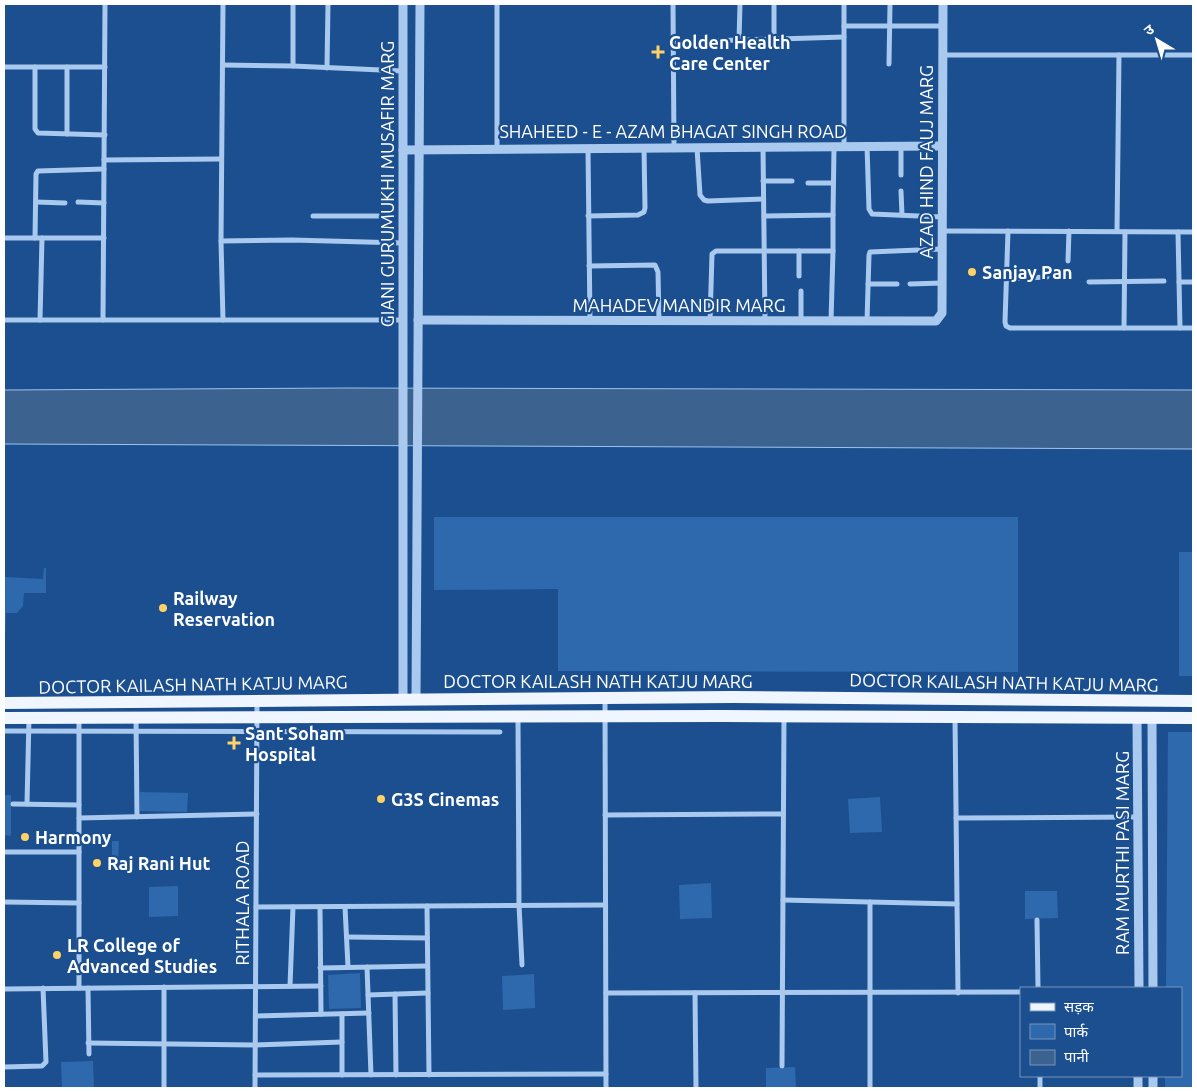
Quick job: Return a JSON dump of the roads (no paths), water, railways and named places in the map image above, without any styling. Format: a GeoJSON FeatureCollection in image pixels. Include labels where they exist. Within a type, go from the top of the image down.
{"type":"FeatureCollection","features":[{"type":"Feature","properties":{"kind":"main road","name":"DOCTOR KAILASH NATH KATJU MARG"},"geometry":{"type":"LineString","coordinates":[[4,703],[733,697],[1193,701]]}},
{"type":"Feature","properties":{"kind":"main road"},"geometry":{"type":"LineString","coordinates":[[912,699],[912,717]]}},
{"type":"Feature","properties":{"kind":"main road","name":"DOCTOR KAILASH NATH KATJU MARG"},"geometry":{"type":"LineString","coordinates":[[4,718],[79,718],[136,724],[257,717],[1193,718]]}},
{"type":"Feature","properties":{"kind":"street"},"geometry":{"type":"LineString","coordinates":[[103,320],[105,4]]}},
{"type":"Feature","properties":{"kind":"street"},"geometry":{"type":"LineString","coordinates":[[223,4],[221,159],[223,320]]}},
{"type":"Feature","properties":{"kind":"street"},"geometry":{"type":"LineString","coordinates":[[293,4],[293,66]]}},
{"type":"Feature","properties":{"kind":"street"},"geometry":{"type":"LineString","coordinates":[[327,68],[328,4]]}},
{"type":"Feature","properties":{"kind":"street","name":"GIANI GURUMUKHI MUSAFIR MARG"},"geometry":{"type":"LineString","coordinates":[[403,4],[403,463],[410,700]]}},
{"type":"Feature","properties":{"kind":"street","name":"GIANI GURUMUKHI MUSAFIR MARG"},"geometry":{"type":"LineString","coordinates":[[410,700],[417,464],[420,4]]}},
{"type":"Feature","properties":{"kind":"street"},"geometry":{"type":"LineString","coordinates":[[497,4],[497,149]]}},
{"type":"Feature","properties":{"kind":"street"},"geometry":{"type":"LineString","coordinates":[[673,4],[674,148]]}},
{"type":"Feature","properties":{"kind":"street"},"geometry":{"type":"LineString","coordinates":[[740,4],[740,40]]}},
{"type":"Feature","properties":{"kind":"street"},"geometry":{"type":"LineString","coordinates":[[774,4],[774,40]]}},
{"type":"Feature","properties":{"kind":"street"},"geometry":{"type":"LineString","coordinates":[[844,4],[844,146]]}},
{"type":"Feature","properties":{"kind":"street"},"geometry":{"type":"LineString","coordinates":[[890,4],[890,64]]}},
{"type":"Feature","properties":{"kind":"street","name":"AZAD HIND FAUJ MARG"},"geometry":{"type":"LineString","coordinates":[[939,319],[942,313],[942,4]]}},
{"type":"Feature","properties":{"kind":"street"},"geometry":{"type":"LineString","coordinates":[[844,26],[942,26]]}},
{"type":"Feature","properties":{"kind":"street"},"geometry":{"type":"LineString","coordinates":[[673,42],[844,37]]}},
{"type":"Feature","properties":{"kind":"street"},"geometry":{"type":"LineString","coordinates":[[1117,231],[1119,55]]}},
{"type":"Feature","properties":{"kind":"street"},"geometry":{"type":"LineString","coordinates":[[942,56],[1193,55]]}},
{"type":"Feature","properties":{"kind":"street"},"geometry":{"type":"LineString","coordinates":[[223,66],[293,66],[403,71]]}},
{"type":"Feature","properties":{"kind":"street"},"geometry":{"type":"LineString","coordinates":[[4,67],[105,67]]}},
{"type":"Feature","properties":{"kind":"street"},"geometry":{"type":"LineString","coordinates":[[35,67],[36,131],[40,134],[105,135]]}},
{"type":"Feature","properties":{"kind":"street"},"geometry":{"type":"LineString","coordinates":[[67,67],[67,134]]}},
{"type":"Feature","properties":{"kind":"street"},"geometry":{"type":"LineString","coordinates":[[867,146],[869,212],[874,215],[942,217]]}},
{"type":"Feature","properties":{"kind":"street"},"geometry":{"type":"LineString","coordinates":[[901,146],[901,175]]}},
{"type":"Feature","properties":{"kind":"street","name":"SHAHEED - E - AZAM BHAGAT SINGH ROAD"},"geometry":{"type":"LineString","coordinates":[[403,150],[942,146]]}},
{"type":"Feature","properties":{"kind":"street"},"geometry":{"type":"LineString","coordinates":[[763,147],[765,321]]}},
{"type":"Feature","properties":{"kind":"street"},"geometry":{"type":"LineString","coordinates":[[831,322],[834,147]]}},
{"type":"Feature","properties":{"kind":"street"},"geometry":{"type":"LineString","coordinates":[[588,148],[590,321]]}},
{"type":"Feature","properties":{"kind":"street"},"geometry":{"type":"LineString","coordinates":[[588,216],[638,215],[644,212],[644,148]]}},
{"type":"Feature","properties":{"kind":"street"},"geometry":{"type":"LineString","coordinates":[[697,148],[700,196],[702,198],[708,201],[764,199]]}},
{"type":"Feature","properties":{"kind":"street"},"geometry":{"type":"LineString","coordinates":[[104,160],[221,159]]}},
{"type":"Feature","properties":{"kind":"street"},"geometry":{"type":"LineString","coordinates":[[36,238],[38,171],[104,169]]}},
{"type":"Feature","properties":{"kind":"street"},"geometry":{"type":"LineString","coordinates":[[763,181],[792,181]]}},
{"type":"Feature","properties":{"kind":"street"},"geometry":{"type":"LineString","coordinates":[[808,184],[833,183]]}},
{"type":"Feature","properties":{"kind":"street"},"geometry":{"type":"LineString","coordinates":[[901,191],[902,215]]}},
{"type":"Feature","properties":{"kind":"street"},"geometry":{"type":"LineString","coordinates":[[36,202],[65,203]]}},
{"type":"Feature","properties":{"kind":"street"},"geometry":{"type":"LineString","coordinates":[[78,202],[104,203]]}},
{"type":"Feature","properties":{"kind":"street"},"geometry":{"type":"LineString","coordinates":[[313,216],[392,216]]}},
{"type":"Feature","properties":{"kind":"street"},"geometry":{"type":"LineString","coordinates":[[764,216],[833,216]]}},
{"type":"Feature","properties":{"kind":"street"},"geometry":{"type":"LineString","coordinates":[[942,231],[1193,232]]}},
{"type":"Feature","properties":{"kind":"street"},"geometry":{"type":"LineString","coordinates":[[1008,231],[1006,326],[1010,328],[1193,328]]}},
{"type":"Feature","properties":{"kind":"street"},"geometry":{"type":"LineString","coordinates":[[1068,261],[1069,231]]}},
{"type":"Feature","properties":{"kind":"street"},"geometry":{"type":"LineString","coordinates":[[1124,328],[1125,232]]}},
{"type":"Feature","properties":{"kind":"street"},"geometry":{"type":"LineString","coordinates":[[1178,232],[1180,328]]}},
{"type":"Feature","properties":{"kind":"street"},"geometry":{"type":"LineString","coordinates":[[4,238],[104,238]]}},
{"type":"Feature","properties":{"kind":"street"},"geometry":{"type":"LineString","coordinates":[[40,320],[42,238]]}},
{"type":"Feature","properties":{"kind":"street"},"geometry":{"type":"LineString","coordinates":[[221,241],[292,240],[403,243]]}},
{"type":"Feature","properties":{"kind":"street"},"geometry":{"type":"LineString","coordinates":[[867,322],[869,256],[872,251],[942,249]]}},
{"type":"Feature","properties":{"kind":"street"},"geometry":{"type":"LineString","coordinates":[[710,321],[712,254],[716,251],[833,251]]}},
{"type":"Feature","properties":{"kind":"street"},"geometry":{"type":"LineString","coordinates":[[799,251],[799,276]]}},
{"type":"Feature","properties":{"kind":"street"},"geometry":{"type":"LineString","coordinates":[[589,266],[655,265],[658,272],[659,321]]}},
{"type":"Feature","properties":{"kind":"street"},"geometry":{"type":"LineString","coordinates":[[1007,279],[1047,277]]}},
{"type":"Feature","properties":{"kind":"street"},"geometry":{"type":"LineString","coordinates":[[1089,282],[1164,281]]}},
{"type":"Feature","properties":{"kind":"street"},"geometry":{"type":"LineString","coordinates":[[1179,282],[1193,282]]}},
{"type":"Feature","properties":{"kind":"street"},"geometry":{"type":"LineString","coordinates":[[910,284],[942,283]]}},
{"type":"Feature","properties":{"kind":"street"},"geometry":{"type":"LineString","coordinates":[[868,284],[897,284]]}},
{"type":"Feature","properties":{"kind":"street"},"geometry":{"type":"LineString","coordinates":[[801,291],[801,322]]}},
{"type":"Feature","properties":{"kind":"street","name":"MAHADEV MANDIR MARG"},"geometry":{"type":"LineString","coordinates":[[418,320],[934,322],[939,319]]}},
{"type":"Feature","properties":{"kind":"street"},"geometry":{"type":"LineString","coordinates":[[4,320],[403,320]]}},
{"type":"Feature","properties":{"kind":"street"},"geometry":{"type":"LineString","coordinates":[[605,698],[606,1088]]}},
{"type":"Feature","properties":{"kind":"street","name":"RITHALA ROAD"},"geometry":{"type":"LineString","coordinates":[[256,1088],[257,701]]}},
{"type":"Feature","properties":{"kind":"street"},"geometry":{"type":"LineString","coordinates":[[518,717],[519,905],[522,965]]}},
{"type":"Feature","properties":{"kind":"street"},"geometry":{"type":"LineString","coordinates":[[782,1066],[784,717]]}},
{"type":"Feature","properties":{"kind":"street"},"geometry":{"type":"LineString","coordinates":[[955,717],[958,993]]}},
{"type":"Feature","properties":{"kind":"street"},"geometry":{"type":"LineString","coordinates":[[27,804],[29,718]]}},
{"type":"Feature","properties":{"kind":"street"},"geometry":{"type":"LineString","coordinates":[[79,718],[79,988]]}},
{"type":"Feature","properties":{"kind":"street","name":"RAM MURTHI PASI MARG"},"geometry":{"type":"LineString","coordinates":[[1137,718],[1139,987]]}},
{"type":"Feature","properties":{"kind":"street","name":"RAM MURTHI PASI MARG"},"geometry":{"type":"LineString","coordinates":[[1152,718],[1154,987]]}},
{"type":"Feature","properties":{"kind":"street"},"geometry":{"type":"LineString","coordinates":[[136,724],[137,816]]}},
{"type":"Feature","properties":{"kind":"street"},"geometry":{"type":"LineString","coordinates":[[4,731],[79,731],[136,724],[257,732],[500,732]]}},
{"type":"Feature","properties":{"kind":"street"},"geometry":{"type":"LineString","coordinates":[[13,804],[79,805]]}},
{"type":"Feature","properties":{"kind":"street"},"geometry":{"type":"LineString","coordinates":[[79,818],[256,814]]}},
{"type":"Feature","properties":{"kind":"street"},"geometry":{"type":"LineString","coordinates":[[605,815],[783,814]]}},
{"type":"Feature","properties":{"kind":"street"},"geometry":{"type":"LineString","coordinates":[[956,818],[1138,817]]}},
{"type":"Feature","properties":{"kind":"street"},"geometry":{"type":"LineString","coordinates":[[4,852],[79,852]]}},
{"type":"Feature","properties":{"kind":"street"},"geometry":{"type":"LineString","coordinates":[[783,900],[957,904]]}},
{"type":"Feature","properties":{"kind":"street"},"geometry":{"type":"LineString","coordinates":[[4,902],[79,903]]}},
{"type":"Feature","properties":{"kind":"street"},"geometry":{"type":"LineString","coordinates":[[870,902],[870,1088]]}},
{"type":"Feature","properties":{"kind":"street"},"geometry":{"type":"LineString","coordinates":[[256,907],[605,905]]}},
{"type":"Feature","properties":{"kind":"street"},"geometry":{"type":"LineString","coordinates":[[426,906],[429,1075]]}},
{"type":"Feature","properties":{"kind":"street"},"geometry":{"type":"LineString","coordinates":[[290,986],[293,907]]}},
{"type":"Feature","properties":{"kind":"street"},"geometry":{"type":"LineString","coordinates":[[320,907],[321,1014]]}},
{"type":"Feature","properties":{"kind":"street"},"geometry":{"type":"LineString","coordinates":[[345,907],[348,967]]}},
{"type":"Feature","properties":{"kind":"street"},"geometry":{"type":"LineString","coordinates":[[1037,920],[1038,987]]}},
{"type":"Feature","properties":{"kind":"street"},"geometry":{"type":"LineString","coordinates":[[347,937],[427,938]]}},
{"type":"Feature","properties":{"kind":"street"},"geometry":{"type":"LineString","coordinates":[[320,968],[427,966]]}},
{"type":"Feature","properties":{"kind":"street"},"geometry":{"type":"LineString","coordinates":[[367,967],[370,1075]]}},
{"type":"Feature","properties":{"kind":"street"},"geometry":{"type":"LineString","coordinates":[[4,989],[321,986]]}},
{"type":"Feature","properties":{"kind":"street"},"geometry":{"type":"LineString","coordinates":[[164,987],[164,1088]]}},
{"type":"Feature","properties":{"kind":"street"},"geometry":{"type":"LineString","coordinates":[[4,1067],[45,1065],[43,988]]}},
{"type":"Feature","properties":{"kind":"street"},"geometry":{"type":"LineString","coordinates":[[88,988],[88,1054]]}},
{"type":"Feature","properties":{"kind":"street"},"geometry":{"type":"LineString","coordinates":[[368,995],[428,992]]}},
{"type":"Feature","properties":{"kind":"street"},"geometry":{"type":"LineString","coordinates":[[606,993],[1020,992]]}},
{"type":"Feature","properties":{"kind":"street"},"geometry":{"type":"LineString","coordinates":[[695,993],[696,1088]]}},
{"type":"Feature","properties":{"kind":"street"},"geometry":{"type":"LineString","coordinates":[[396,994],[396,1074]]}},
{"type":"Feature","properties":{"kind":"street"},"geometry":{"type":"LineString","coordinates":[[256,1016],[369,1013]]}},
{"type":"Feature","properties":{"kind":"street"},"geometry":{"type":"LineString","coordinates":[[342,1014],[342,1075]]}},
{"type":"Feature","properties":{"kind":"street"},"geometry":{"type":"LineString","coordinates":[[88,1043],[255,1045],[342,1042]]}},
{"type":"Feature","properties":{"kind":"street"},"geometry":{"type":"LineString","coordinates":[[255,1075],[606,1074]]}},
{"type":"Feature","properties":{"kind":"water"},"geometry":{"type":"Polygon","coordinates":[[[346,388],[1193,390],[1193,449],[4,444],[4,390],[346,388]]]}},
{"type":"Feature","properties":{"kind":"place","name":"Golden Health Care Center"},"geometry":{"type":"Point","coordinates":[658,52]}},
{"type":"Feature","properties":{"kind":"place","name":"Sanjay Pan"},"geometry":{"type":"Point","coordinates":[972,272]}},
{"type":"Feature","properties":{"kind":"place","name":"Railway Reservation"},"geometry":{"type":"Point","coordinates":[163,608]}},
{"type":"Feature","properties":{"kind":"place","name":"Sant Soham Hospital"},"geometry":{"type":"Point","coordinates":[234,743]}},
{"type":"Feature","properties":{"kind":"place","name":"G3S Cinemas"},"geometry":{"type":"Point","coordinates":[381,799]}},
{"type":"Feature","properties":{"kind":"place","name":"Harmony"},"geometry":{"type":"Point","coordinates":[25,837]}},
{"type":"Feature","properties":{"kind":"place","name":"Raj Rani Hut"},"geometry":{"type":"Point","coordinates":[97,863]}},
{"type":"Feature","properties":{"kind":"place","name":"LR College of Advanced Studies"},"geometry":{"type":"Point","coordinates":[57,955]}}]}
